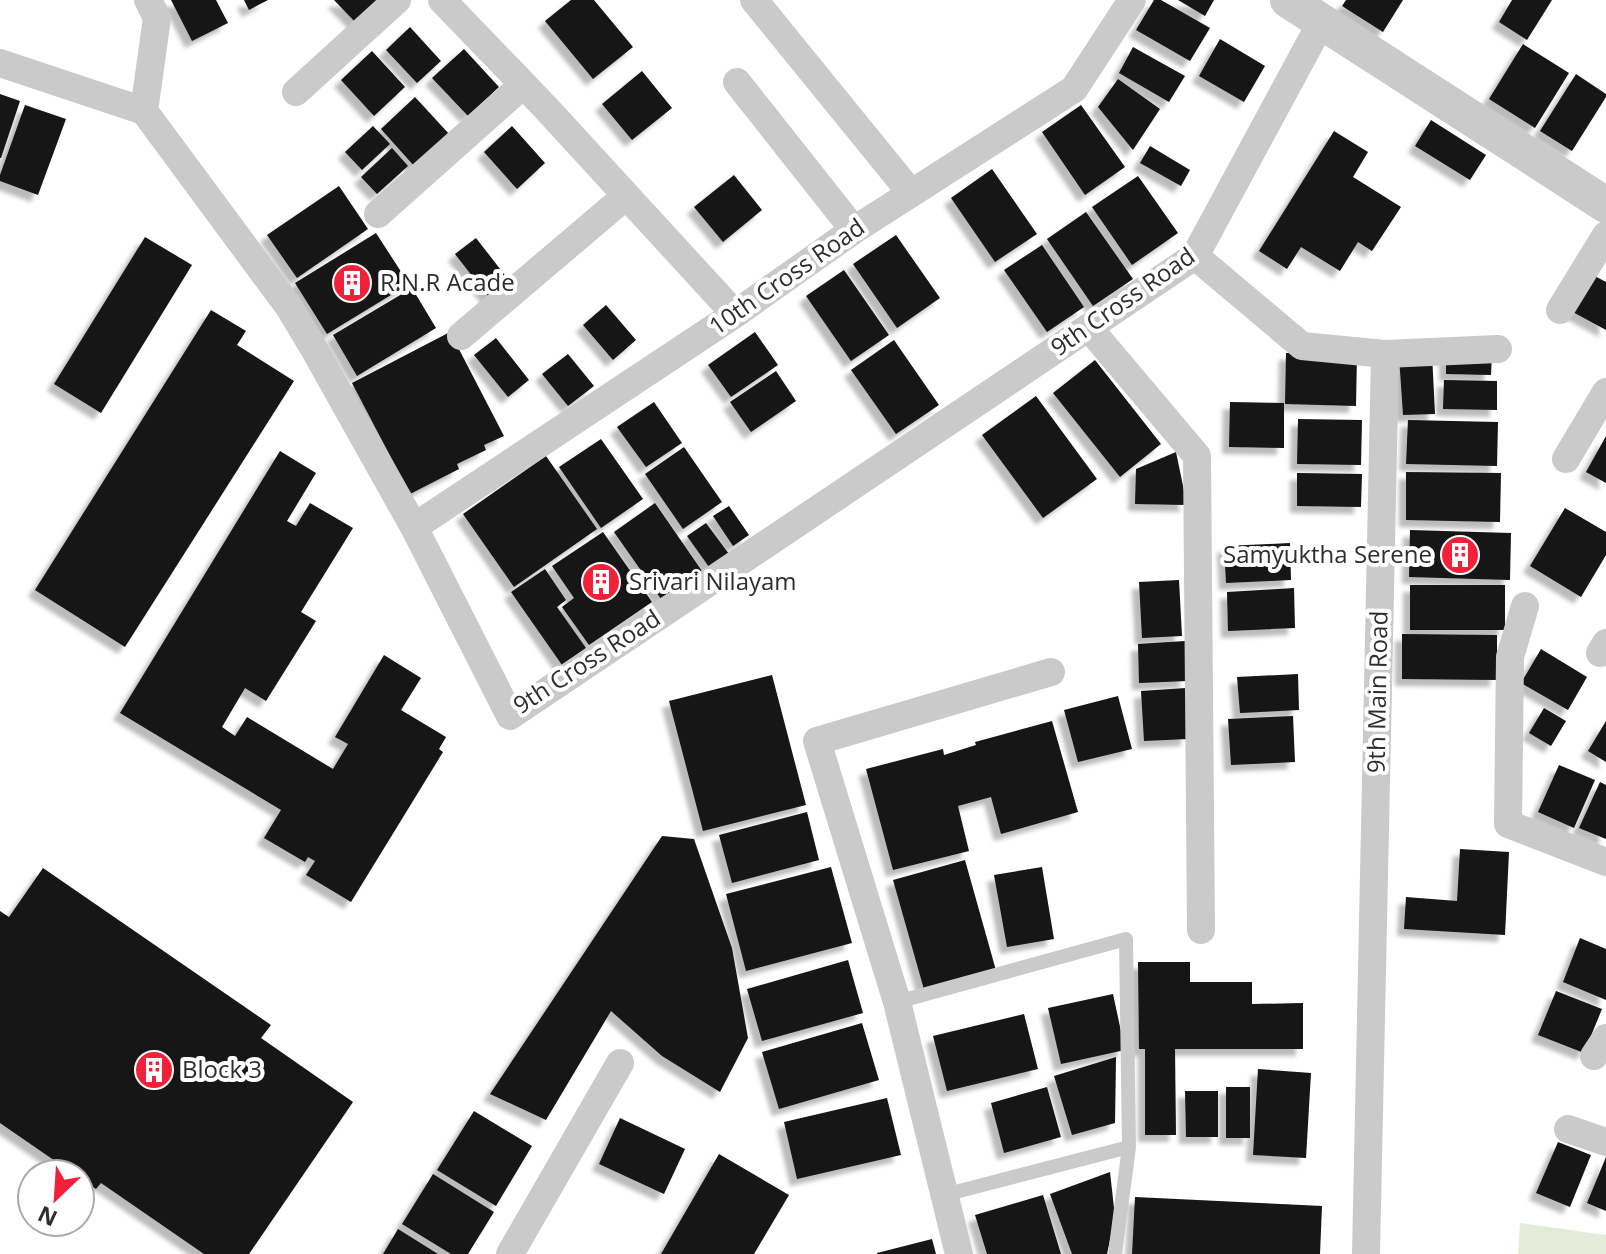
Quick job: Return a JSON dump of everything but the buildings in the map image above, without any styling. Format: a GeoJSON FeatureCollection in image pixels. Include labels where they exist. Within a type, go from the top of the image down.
{"type":"FeatureCollection","features":[{"type":"Feature","properties":{"kind":"street"},"geometry":{"type":"LineString","coordinates":[[0,63],[144,111],[157,18],[148,0]]}},
{"type":"Feature","properties":{"kind":"street"},"geometry":{"type":"LineString","coordinates":[[296,92],[397,0]]}},
{"type":"Feature","properties":{"kind":"street"},"geometry":{"type":"LineString","coordinates":[[442,0],[735,314]]}},
{"type":"Feature","properties":{"kind":"street"},"geometry":{"type":"LineString","coordinates":[[754,0],[911,193]]}},
{"type":"Feature","properties":{"kind":"street","name":"10th Cross Road"},"geometry":{"type":"LineString","coordinates":[[414,527],[735,314],[854,230],[1074,89],[1132,0]]}},
{"type":"Feature","properties":{"kind":"street"},"geometry":{"type":"LineString","coordinates":[[1288,0],[1606,205]]}},
{"type":"Feature","properties":{"kind":"street","name":"9th Cross Road"},"geometry":{"type":"LineString","coordinates":[[144,111],[289,307],[414,527],[510,716],[1195,256],[1322,21]]}},
{"type":"Feature","properties":{"kind":"street"},"geometry":{"type":"LineString","coordinates":[[737,82],[854,230]]}},
{"type":"Feature","properties":{"kind":"street"},"geometry":{"type":"LineString","coordinates":[[378,214],[523,85]]}},
{"type":"Feature","properties":{"kind":"street"},"geometry":{"type":"LineString","coordinates":[[461,336],[626,196]]}},
{"type":"Feature","properties":{"kind":"street"},"geometry":{"type":"LineString","coordinates":[[1560,310],[1606,235]]}},
{"type":"Feature","properties":{"kind":"street"},"geometry":{"type":"LineString","coordinates":[[1195,256],[1302,346],[1385,354],[1498,349]]}},
{"type":"Feature","properties":{"kind":"street"},"geometry":{"type":"LineString","coordinates":[[1089,328],[1197,456],[1201,930]]}},
{"type":"Feature","properties":{"kind":"street","name":"9th Main Road"},"geometry":{"type":"LineString","coordinates":[[1366,1254],[1385,354]]}},
{"type":"Feature","properties":{"kind":"street"},"geometry":{"type":"LineString","coordinates":[[1566,459],[1606,392]]}},
{"type":"Feature","properties":{"kind":"street"},"geometry":{"type":"LineString","coordinates":[[1525,606],[1510,657],[1508,824],[1606,862]]}},
{"type":"Feature","properties":{"kind":"street"},"geometry":{"type":"LineString","coordinates":[[959,1254],[897,1002],[817,741],[1051,672]]}},
{"type":"Feature","properties":{"kind":"street"},"geometry":{"type":"LineString","coordinates":[[510,1254],[620,1063]]}},
{"type":"Feature","properties":{"kind":"street"},"geometry":{"type":"LineString","coordinates":[[1568,1129],[1606,1142]]}},
{"type":"Feature","properties":{"kind":"lane"},"geometry":{"type":"LineString","coordinates":[[897,1002],[1126,939],[1129,1147],[1115,1254]]}},
{"type":"Feature","properties":{"kind":"lane"},"geometry":{"type":"LineString","coordinates":[[944,1195],[1129,1147]]}},
{"type":"Feature","properties":{"kind":"green space"},"geometry":{"type":"Polygon","coordinates":[[[1520,1223],[1606,1235],[1606,1254],[1518,1254],[1520,1223]]]}},
{"type":"Feature","properties":{"kind":"place","name":"R.N.R Acade"},"geometry":{"type":"Point","coordinates":[352,283]}},
{"type":"Feature","properties":{"kind":"place","name":"Samyuktha Serene"},"geometry":{"type":"Point","coordinates":[1460,555]}},
{"type":"Feature","properties":{"kind":"place","name":"Srivari Nilayam"},"geometry":{"type":"Point","coordinates":[601,582]}},
{"type":"Feature","properties":{"kind":"place","name":"Block 3"},"geometry":{"type":"Point","coordinates":[154,1070]}}]}
